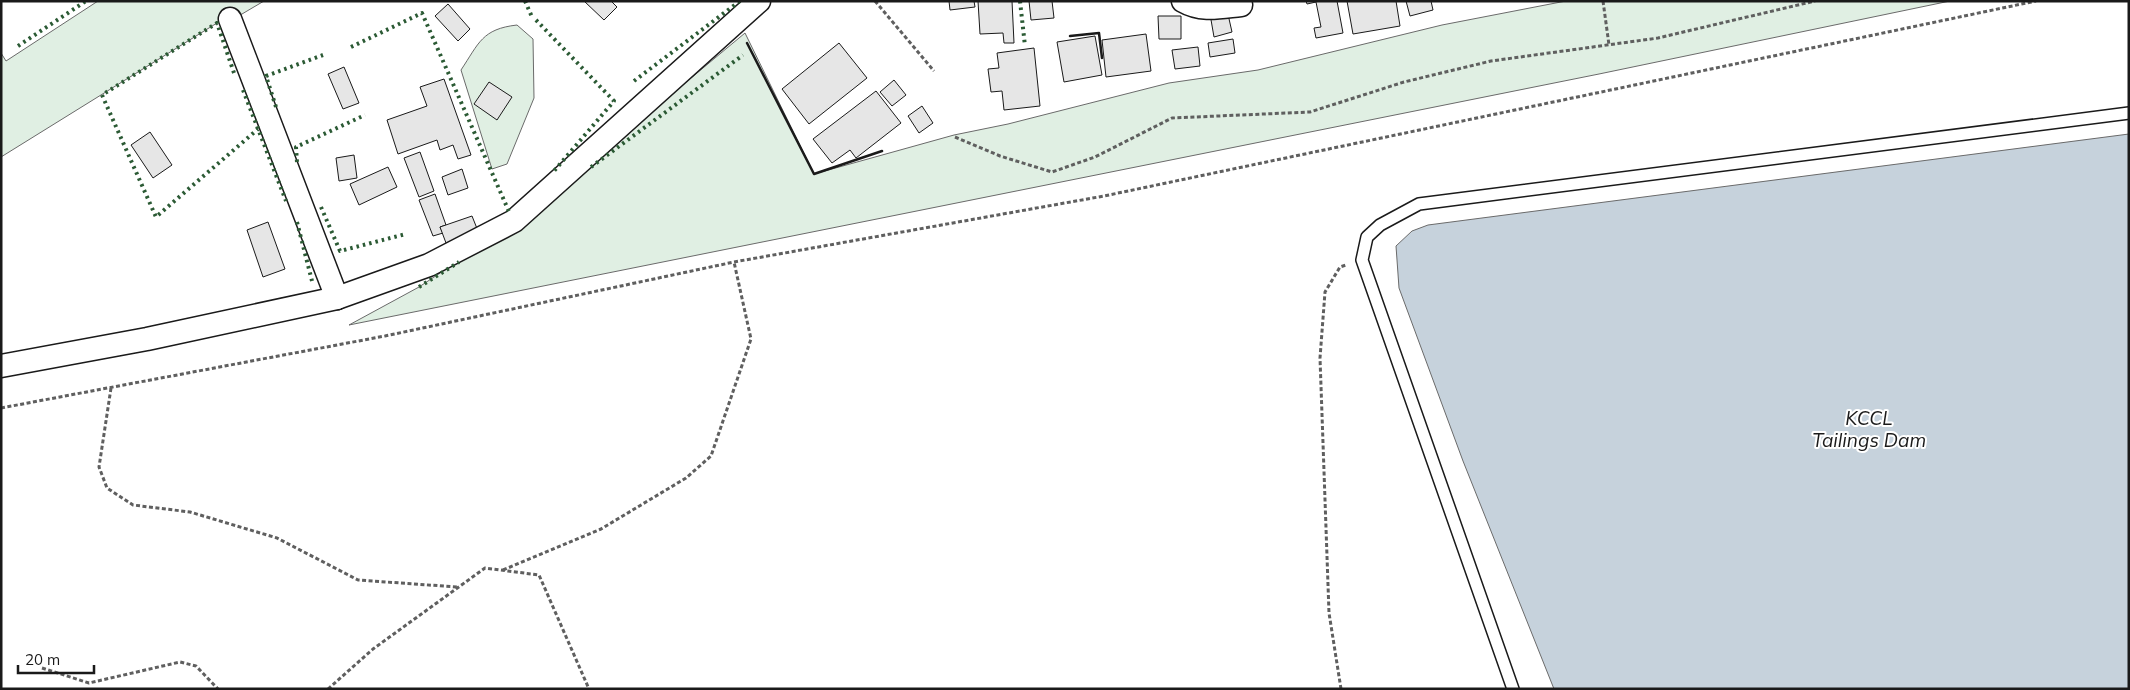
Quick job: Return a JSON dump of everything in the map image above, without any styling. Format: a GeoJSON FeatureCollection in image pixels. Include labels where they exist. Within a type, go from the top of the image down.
{"type":"FeatureCollection","features":[{"type":"Feature","properties":{"kind":"street"},"geometry":{"type":"LineString","coordinates":[[1,366],[147,339],[337,298],[429,265],[514,222],[759,1]]}},
{"type":"Feature","properties":{"kind":"street"},"geometry":{"type":"LineString","coordinates":[[1183,1],[1190,5],[1211,9],[1241,5]]}},
{"type":"Feature","properties":{"kind":"street"},"geometry":{"type":"LineString","coordinates":[[230,20],[337,298]]}},
{"type":"Feature","properties":{"kind":"lane"},"geometry":{"type":"LineString","coordinates":[[1513,689],[1362,260],[1367,237],[1380,225],[1419,204],[2129,113]]}},
{"type":"Feature","properties":{"kind":"path"},"geometry":{"type":"LineString","coordinates":[[875,1],[934,71]]}},
{"type":"Feature","properties":{"kind":"path"},"geometry":{"type":"LineString","coordinates":[[1603,1],[1609,45]]}},
{"type":"Feature","properties":{"kind":"path"},"geometry":{"type":"LineString","coordinates":[[955,137],[1000,156],[1052,172],[1095,157],[1172,118],[1310,112],[1404,82],[1491,61],[1658,38],[1815,1]]}},
{"type":"Feature","properties":{"kind":"path"},"geometry":{"type":"LineString","coordinates":[[1,408],[385,336],[734,262],[1104,196],[2036,1]]}},
{"type":"Feature","properties":{"kind":"path"},"geometry":{"type":"LineString","coordinates":[[1341,689],[1328,613],[1320,358],[1325,292],[1340,267],[1362,260]]}},
{"type":"Feature","properties":{"kind":"path"},"geometry":{"type":"LineString","coordinates":[[503,570],[601,529],[686,478],[712,456],[751,339],[734,262]]}},
{"type":"Feature","properties":{"kind":"path"},"geometry":{"type":"LineString","coordinates":[[110,388],[99,467],[108,488],[132,505],[190,512],[277,538],[358,580],[456,587]]}},
{"type":"Feature","properties":{"kind":"path"},"geometry":{"type":"LineString","coordinates":[[328,689],[373,649],[456,587],[485,568],[539,574],[590,689]]}},
{"type":"Feature","properties":{"kind":"path"},"geometry":{"type":"LineString","coordinates":[[42,668],[89,683],[180,662],[196,666],[218,689]]}},
{"type":"Feature","properties":{"kind":"green space"},"geometry":{"type":"Polygon","coordinates":[[[98,1],[264,1],[242,14],[217,23],[1,157],[1,53],[6,61],[98,1]]]}},
{"type":"Feature","properties":{"kind":"green space"},"geometry":{"type":"Polygon","coordinates":[[[1566,1],[1950,1],[1599,74],[349,325],[419,287],[523,218],[745,33],[814,174],[954,135],[1008,124],[1169,83],[1258,70],[1442,25],[1566,1]]]}},
{"type":"Feature","properties":{"kind":"green space"},"geometry":{"type":"Polygon","coordinates":[[[517,25],[533,39],[534,98],[507,164],[492,169],[461,70],[477,45],[489,34],[505,27],[517,25]]]}},
{"type":"Feature","properties":{"kind":"water","name":"KCCL Tailings Dam"},"geometry":{"type":"Polygon","coordinates":[[[2129,134],[2129,689],[1554,689],[1463,461],[1399,288],[1396,246],[1412,231],[1428,225],[2129,134]]]}},
{"type":"Feature","properties":{"kind":"building"},"geometry":{"type":"Polygon","coordinates":[[[584,1],[611,1],[617,7],[604,20],[584,1]]]}},
{"type":"Feature","properties":{"kind":"building"},"geometry":{"type":"Polygon","coordinates":[[[949,1],[974,1],[975,7],[950,10],[949,1]]]}},
{"type":"Feature","properties":{"kind":"building"},"geometry":{"type":"Polygon","coordinates":[[[978,1],[1012,1],[1014,43],[1004,43],[1003,33],[980,34],[978,1]]]}},
{"type":"Feature","properties":{"kind":"building"},"geometry":{"type":"Polygon","coordinates":[[[1029,1],[1052,1],[1054,18],[1031,20],[1029,1]]]}},
{"type":"Feature","properties":{"kind":"building"},"geometry":{"type":"Polygon","coordinates":[[[1306,1],[1337,1],[1343,33],[1316,38],[1314,28],[1321,27],[1316,2],[1307,4],[1306,1]]]}},
{"type":"Feature","properties":{"kind":"building"},"geometry":{"type":"Polygon","coordinates":[[[1347,1],[1396,1],[1400,26],[1353,34],[1347,1]]]}},
{"type":"Feature","properties":{"kind":"building"},"geometry":{"type":"Polygon","coordinates":[[[1406,1],[1431,1],[1433,10],[1410,16],[1406,1]]]}},
{"type":"Feature","properties":{"kind":"building"},"geometry":{"type":"Polygon","coordinates":[[[448,4],[470,29],[458,41],[435,16],[448,4]]]}},
{"type":"Feature","properties":{"kind":"building"},"geometry":{"type":"Polygon","coordinates":[[[1227,10],[1232,32],[1214,37],[1210,14],[1227,10]]]}},
{"type":"Feature","properties":{"kind":"building"},"geometry":{"type":"Polygon","coordinates":[[[1158,16],[1181,16],[1181,39],[1159,39],[1158,16]]]}},
{"type":"Feature","properties":{"kind":"building"},"geometry":{"type":"Polygon","coordinates":[[[1146,34],[1151,71],[1106,77],[1102,40],[1146,34]]]}},
{"type":"Feature","properties":{"kind":"building"},"geometry":{"type":"Polygon","coordinates":[[[1095,36],[1102,75],[1064,82],[1057,42],[1095,36]]]}},
{"type":"Feature","properties":{"kind":"building"},"geometry":{"type":"Polygon","coordinates":[[[1233,39],[1235,53],[1210,57],[1208,43],[1233,39]]]}},
{"type":"Feature","properties":{"kind":"building"},"geometry":{"type":"Polygon","coordinates":[[[839,43],[867,78],[809,124],[782,89],[839,43]]]}},
{"type":"Feature","properties":{"kind":"building"},"geometry":{"type":"Polygon","coordinates":[[[1198,47],[1200,66],[1175,69],[1172,50],[1198,47]]]}},
{"type":"Feature","properties":{"kind":"building"},"geometry":{"type":"Polygon","coordinates":[[[1034,48],[1040,106],[1004,110],[1002,91],[991,92],[988,69],[999,68],[997,53],[1034,48]]]}},
{"type":"Feature","properties":{"kind":"building"},"geometry":{"type":"Polygon","coordinates":[[[344,67],[359,103],[343,109],[328,74],[344,67]]]}},
{"type":"Feature","properties":{"kind":"building"},"geometry":{"type":"Polygon","coordinates":[[[444,79],[471,155],[458,159],[453,145],[440,150],[437,140],[398,154],[387,120],[427,106],[420,87],[444,79]]]}},
{"type":"Feature","properties":{"kind":"building"},"geometry":{"type":"Polygon","coordinates":[[[894,80],[906,95],[892,106],[880,92],[894,80]]]}},
{"type":"Feature","properties":{"kind":"building"},"geometry":{"type":"Polygon","coordinates":[[[489,82],[512,97],[497,120],[474,104],[489,82]]]}},
{"type":"Feature","properties":{"kind":"building"},"geometry":{"type":"Polygon","coordinates":[[[876,91],[901,123],[856,158],[850,150],[832,163],[813,139],[876,91]]]}},
{"type":"Feature","properties":{"kind":"building"},"geometry":{"type":"Polygon","coordinates":[[[922,106],[933,123],[919,133],[908,116],[922,106]]]}},
{"type":"Feature","properties":{"kind":"building"},"geometry":{"type":"Polygon","coordinates":[[[150,132],[172,165],[153,178],[131,145],[150,132]]]}},
{"type":"Feature","properties":{"kind":"building"},"geometry":{"type":"Polygon","coordinates":[[[420,152],[434,191],[419,197],[404,158],[420,152]]]}},
{"type":"Feature","properties":{"kind":"building"},"geometry":{"type":"Polygon","coordinates":[[[354,155],[357,178],[339,181],[336,158],[354,155]]]}},
{"type":"Feature","properties":{"kind":"building"},"geometry":{"type":"Polygon","coordinates":[[[388,167],[397,187],[359,205],[350,184],[388,167]]]}},
{"type":"Feature","properties":{"kind":"building"},"geometry":{"type":"Polygon","coordinates":[[[462,169],[468,188],[448,195],[442,177],[462,169]]]}},
{"type":"Feature","properties":{"kind":"building"},"geometry":{"type":"Polygon","coordinates":[[[435,194],[446,225],[440,227],[443,233],[433,236],[419,200],[435,194]]]}},
{"type":"Feature","properties":{"kind":"building"},"geometry":{"type":"Polygon","coordinates":[[[472,216],[478,231],[446,243],[440,227],[472,216]]]}},
{"type":"Feature","properties":{"kind":"building"},"geometry":{"type":"Polygon","coordinates":[[[268,222],[285,269],[263,277],[247,230],[268,222]]]}},
{"type":"Feature","properties":{"kind":"hedge"},"geometry":{"type":"LineString","coordinates":[[18,46],[86,1]]}},
{"type":"Feature","properties":{"kind":"hedge"},"geometry":{"type":"LineString","coordinates":[[525,1],[532,17]]}},
{"type":"Feature","properties":{"kind":"hedge"},"geometry":{"type":"LineString","coordinates":[[634,81],[740,1]]}},
{"type":"Feature","properties":{"kind":"hedge"},"geometry":{"type":"LineString","coordinates":[[1020,1],[1025,46]]}},
{"type":"Feature","properties":{"kind":"hedge"},"geometry":{"type":"LineString","coordinates":[[351,47],[422,13],[510,214]]}},
{"type":"Feature","properties":{"kind":"hedge"},"geometry":{"type":"LineString","coordinates":[[536,20],[614,101],[554,171]]}},
{"type":"Feature","properties":{"kind":"hedge"},"geometry":{"type":"LineString","coordinates":[[234,73],[217,23],[102,95],[156,217],[258,129]]}},
{"type":"Feature","properties":{"kind":"hedge"},"geometry":{"type":"LineString","coordinates":[[276,107],[266,76],[323,55]]}},
{"type":"Feature","properties":{"kind":"hedge"},"geometry":{"type":"LineString","coordinates":[[591,167],[743,55]]}},
{"type":"Feature","properties":{"kind":"hedge"},"geometry":{"type":"LineString","coordinates":[[243,90],[286,201]]}},
{"type":"Feature","properties":{"kind":"hedge"},"geometry":{"type":"LineString","coordinates":[[297,162],[296,147],[365,115]]}},
{"type":"Feature","properties":{"kind":"hedge"},"geometry":{"type":"LineString","coordinates":[[321,207],[340,251],[406,234]]}},
{"type":"Feature","properties":{"kind":"hedge"},"geometry":{"type":"LineString","coordinates":[[297,222],[312,281]]}},
{"type":"Feature","properties":{"kind":"hedge"},"geometry":{"type":"LineString","coordinates":[[419,287],[459,262]]}},
{"type":"Feature","properties":{"kind":"wall"},"geometry":{"type":"LineString","coordinates":[[1070,36],[1099,33],[1102,58]]}},
{"type":"Feature","properties":{"kind":"wall"},"geometry":{"type":"LineString","coordinates":[[747,43],[814,174],[882,151]]}}]}
